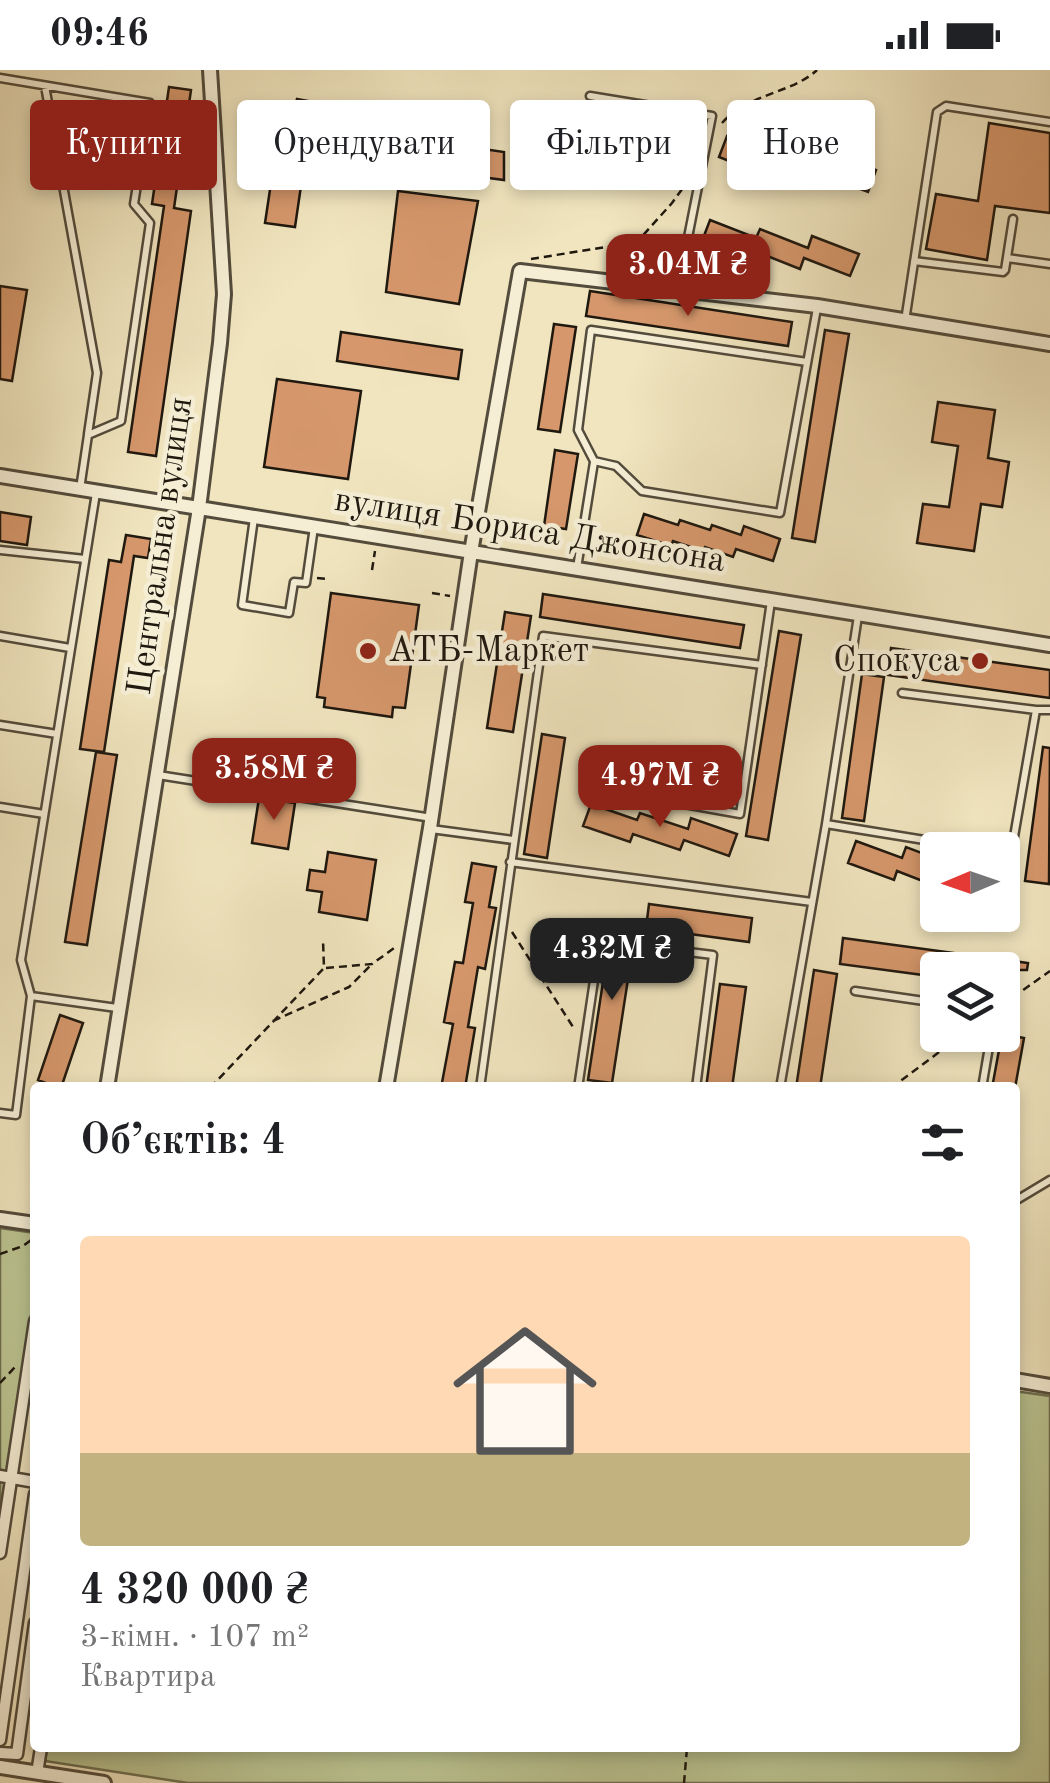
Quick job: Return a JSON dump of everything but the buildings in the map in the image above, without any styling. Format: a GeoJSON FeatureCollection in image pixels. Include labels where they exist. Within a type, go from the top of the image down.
{"type":"FeatureCollection","features":[{"type":"Feature","properties":{"kind":"street","name":"Центральна вулиця"},"geometry":{"type":"LineString","coordinates":[[108,1082],[200,508],[220,344],[224,294],[210,70]]}},
{"type":"Feature","properties":{"kind":"street"},"geometry":{"type":"LineString","coordinates":[[387,1082],[431,823],[470,552],[520,270],[817,306],[1050,344]]}},
{"type":"Feature","properties":{"kind":"street","name":"вулиця Бориса Джонсона"},"geometry":{"type":"LineString","coordinates":[[0,476],[1050,645]]}},
{"type":"Feature","properties":{"kind":"street"},"geometry":{"type":"LineString","coordinates":[[0,1220],[30,1223]]}},
{"type":"Feature","properties":{"kind":"street"},"geometry":{"type":"LineString","coordinates":[[0,1553],[6,1477],[30,1348]]}},
{"type":"Feature","properties":{"kind":"street"},"geometry":{"type":"LineString","coordinates":[[1020,1381],[1050,1386]]}},
{"type":"Feature","properties":{"kind":"street"},"geometry":{"type":"LineString","coordinates":[[0,1740],[30,1529]]}},
{"type":"Feature","properties":{"kind":"street"},"geometry":{"type":"LineString","coordinates":[[30,1657],[16,1754],[6,1765],[104,1783]]}},
{"type":"Feature","properties":{"kind":"street"},"geometry":{"type":"LineString","coordinates":[[37,1773],[40,1752]]}},
{"type":"Feature","properties":{"kind":"lane"},"geometry":{"type":"LineString","coordinates":[[0,78],[150,103],[134,204],[150,223],[120,421],[88,435]]}},
{"type":"Feature","properties":{"kind":"lane"},"geometry":{"type":"LineString","coordinates":[[45,86],[97,373],[80,489]]}},
{"type":"Feature","properties":{"kind":"lane"},"geometry":{"type":"LineString","coordinates":[[590,96],[614,100]]}},
{"type":"Feature","properties":{"kind":"lane"},"geometry":{"type":"LineString","coordinates":[[905,322],[934,119],[940,108],[1050,122]]}},
{"type":"Feature","properties":{"kind":"lane"},"geometry":{"type":"LineString","coordinates":[[707,115],[712,116],[707,142]]}},
{"type":"Feature","properties":{"kind":"lane"},"geometry":{"type":"LineString","coordinates":[[678,290],[698,190]]}},
{"type":"Feature","properties":{"kind":"lane"},"geometry":{"type":"LineString","coordinates":[[914,261],[1003,272],[1013,219]]}},
{"type":"Feature","properties":{"kind":"lane"},"geometry":{"type":"LineString","coordinates":[[1007,258],[1050,264]]}},
{"type":"Feature","properties":{"kind":"lane"},"geometry":{"type":"LineString","coordinates":[[594,462],[616,466],[642,491],[780,512],[817,306]]}},
{"type":"Feature","properties":{"kind":"lane"},"geometry":{"type":"LineString","coordinates":[[576,569],[594,462],[578,430],[592,330],[807,362]]}},
{"type":"Feature","properties":{"kind":"lane"},"geometry":{"type":"LineString","coordinates":[[0,1113],[16,1116],[31,996],[20,960],[96,492]]}},
{"type":"Feature","properties":{"kind":"lane"},"geometry":{"type":"LineString","coordinates":[[254,517],[242,605],[288,612],[294,582],[306,584],[314,527]]}},
{"type":"Feature","properties":{"kind":"lane"},"geometry":{"type":"LineString","coordinates":[[0,550],[85,559]]}},
{"type":"Feature","properties":{"kind":"lane"},"geometry":{"type":"LineString","coordinates":[[623,793],[740,814],[771,600]]}},
{"type":"Feature","properties":{"kind":"lane"},"geometry":{"type":"LineString","coordinates":[[781,1082],[858,614]]}},
{"type":"Feature","properties":{"kind":"lane"},"geometry":{"type":"LineString","coordinates":[[0,636],[70,648]]}},
{"type":"Feature","properties":{"kind":"lane"},"geometry":{"type":"LineString","coordinates":[[481,1082],[543,636],[762,665]]}},
{"type":"Feature","properties":{"kind":"lane"},"geometry":{"type":"LineString","coordinates":[[902,693],[1050,710]]}},
{"type":"Feature","properties":{"kind":"lane"},"geometry":{"type":"LineString","coordinates":[[1016,832],[1036,710]]}},
{"type":"Feature","properties":{"kind":"lane"},"geometry":{"type":"LineString","coordinates":[[0,725],[57,734]]}},
{"type":"Feature","properties":{"kind":"lane"},"geometry":{"type":"LineString","coordinates":[[158,775],[513,840]]}},
{"type":"Feature","properties":{"kind":"lane"},"geometry":{"type":"LineString","coordinates":[[0,807],[44,814]]}},
{"type":"Feature","properties":{"kind":"lane"},"geometry":{"type":"LineString","coordinates":[[826,824],[920,839]]}},
{"type":"Feature","properties":{"kind":"lane"},"geometry":{"type":"LineString","coordinates":[[510,862],[812,902]]}},
{"type":"Feature","properties":{"kind":"lane"},"geometry":{"type":"LineString","coordinates":[[579,1082],[600,940]]}},
{"type":"Feature","properties":{"kind":"lane"},"geometry":{"type":"LineString","coordinates":[[664,949],[713,955],[697,1082]]}},
{"type":"Feature","properties":{"kind":"lane"},"geometry":{"type":"LineString","coordinates":[[855,992],[920,1001]]}},
{"type":"Feature","properties":{"kind":"lane"},"geometry":{"type":"LineString","coordinates":[[31,996],[119,1008]]}},
{"type":"Feature","properties":{"kind":"lane"},"geometry":{"type":"LineString","coordinates":[[983,1082],[988,1052]]}},
{"type":"Feature","properties":{"kind":"lane"},"geometry":{"type":"LineString","coordinates":[[1020,1198],[1050,1180]]}},
{"type":"Feature","properties":{"kind":"path"},"geometry":{"type":"LineString","coordinates":[[707,142],[726,117],[759,97],[806,80],[816,70]]}},
{"type":"Feature","properties":{"kind":"path"},"geometry":{"type":"LineString","coordinates":[[520,270],[530,259],[637,242],[682,190]]}},
{"type":"Feature","properties":{"kind":"path"},"geometry":{"type":"LineString","coordinates":[[372,570],[378,537]]}},
{"type":"Feature","properties":{"kind":"path"},"geometry":{"type":"LineString","coordinates":[[316,578],[327,579]]}},
{"type":"Feature","properties":{"kind":"path"},"geometry":{"type":"LineString","coordinates":[[432,593],[450,596]]}},
{"type":"Feature","properties":{"kind":"path"},"geometry":{"type":"LineString","coordinates":[[502,918],[584,1044]]}},
{"type":"Feature","properties":{"kind":"path"},"geometry":{"type":"LineString","coordinates":[[272,1021],[349,988],[372,964],[412,936]]}},
{"type":"Feature","properties":{"kind":"path"},"geometry":{"type":"LineString","coordinates":[[322,940],[324,968]]}},
{"type":"Feature","properties":{"kind":"path"},"geometry":{"type":"LineString","coordinates":[[216,1082],[324,968],[372,964]]}},
{"type":"Feature","properties":{"kind":"path"},"geometry":{"type":"LineString","coordinates":[[1020,992],[1050,971]]}},
{"type":"Feature","properties":{"kind":"path"},"geometry":{"type":"LineString","coordinates":[[898,1082],[939,1052]]}},
{"type":"Feature","properties":{"kind":"path"},"geometry":{"type":"LineString","coordinates":[[0,1254],[30,1241]]}},
{"type":"Feature","properties":{"kind":"path"},"geometry":{"type":"LineString","coordinates":[[684,1783],[687,1752]]}},
{"type":"Feature","properties":{"kind":"green space"},"geometry":{"type":"Polygon","coordinates":[[[0,1228],[30,1232],[30,1322],[0,1513],[0,1228]]]}},
{"type":"Feature","properties":{"kind":"green space"},"geometry":{"type":"Polygon","coordinates":[[[1020,1392],[1050,1396],[1050,1783],[188,1783],[45,1761],[46,1752],[1020,1752],[1020,1392]]]}},
{"type":"Feature","properties":{"kind":"place","name":"АТБ-Маркет"},"geometry":{"type":"Point","coordinates":[368,651]}},
{"type":"Feature","properties":{"kind":"place","name":"Спокуса"},"geometry":{"type":"Point","coordinates":[980,661]}}]}
